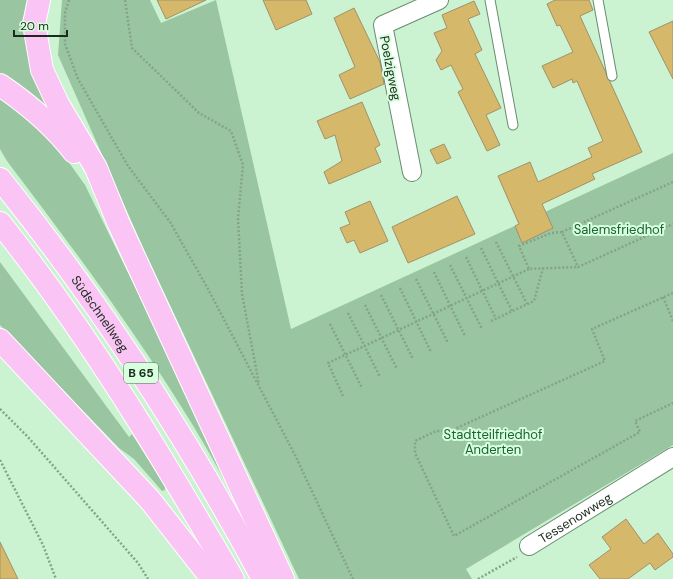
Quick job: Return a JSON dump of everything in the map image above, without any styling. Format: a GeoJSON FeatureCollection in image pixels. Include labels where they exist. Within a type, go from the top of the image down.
{"type":"FeatureCollection","features":[{"type":"Feature","properties":{"kind":"highway"},"geometry":{"type":"LineString","coordinates":[[39,0],[34,24],[42,70],[58,104],[96,168],[118,222],[283,579]]}},
{"type":"Feature","properties":{"kind":"highway"},"geometry":{"type":"LineString","coordinates":[[0,85],[25,102],[59,133],[74,152],[118,222]]}},
{"type":"Feature","properties":{"kind":"highway","name":"Südschnellweg"},"geometry":{"type":"LineString","coordinates":[[0,179],[32,218],[83,289],[147,383],[205,477],[263,579]]}},
{"type":"Feature","properties":{"kind":"highway","name":"Südschnellweg"},"geometry":{"type":"LineString","coordinates":[[0,223],[67,312],[124,398],[233,579]]}},
{"type":"Feature","properties":{"kind":"highway"},"geometry":{"type":"LineString","coordinates":[[0,340],[150,500],[212,579]]}},
{"type":"Feature","properties":{"kind":"street","name":"Poelzigweg"},"geometry":{"type":"LineString","coordinates":[[412,172],[383,25],[439,0]]}},
{"type":"Feature","properties":{"kind":"street","name":"Tessenowweg"},"geometry":{"type":"LineString","coordinates":[[529,546],[673,457]]}},
{"type":"Feature","properties":{"kind":"lane"},"geometry":{"type":"LineString","coordinates":[[490,0],[513,125]]}},
{"type":"Feature","properties":{"kind":"lane"},"geometry":{"type":"LineString","coordinates":[[598,0],[612,76]]}},
{"type":"Feature","properties":{"kind":"path"},"geometry":{"type":"LineString","coordinates":[[69,0],[65,13],[65,44],[78,79],[128,166],[170,222],[295,455],[353,579]]}},
{"type":"Feature","properties":{"kind":"path"},"geometry":{"type":"LineString","coordinates":[[125,0],[132,48],[199,113],[231,131],[243,165],[238,218],[242,294],[260,389]]}},
{"type":"Feature","properties":{"kind":"path"},"geometry":{"type":"LineString","coordinates":[[529,269],[519,246],[551,233],[562,232],[673,182]]}},
{"type":"Feature","properties":{"kind":"path"},"geometry":{"type":"LineString","coordinates":[[343,396],[328,363],[529,269],[578,267],[673,224]]}},
{"type":"Feature","properties":{"kind":"path"},"geometry":{"type":"LineString","coordinates":[[562,232],[578,267]]}},
{"type":"Feature","properties":{"kind":"path"},"geometry":{"type":"LineString","coordinates":[[496,242],[527,304]]}},
{"type":"Feature","properties":{"kind":"path"},"geometry":{"type":"LineString","coordinates":[[481,248],[512,311]]}},
{"type":"Feature","properties":{"kind":"path"},"geometry":{"type":"LineString","coordinates":[[466,257],[496,319]]}},
{"type":"Feature","properties":{"kind":"path"},"geometry":{"type":"LineString","coordinates":[[450,265],[482,329]]}},
{"type":"Feature","properties":{"kind":"path"},"geometry":{"type":"LineString","coordinates":[[490,321],[534,301],[543,268]]}},
{"type":"Feature","properties":{"kind":"path"},"geometry":{"type":"LineString","coordinates":[[434,272],[465,336]]}},
{"type":"Feature","properties":{"kind":"path"},"geometry":{"type":"LineString","coordinates":[[416,280],[448,344]]}},
{"type":"Feature","properties":{"kind":"path"},"geometry":{"type":"LineString","coordinates":[[400,288],[431,352]]}},
{"type":"Feature","properties":{"kind":"path"},"geometry":{"type":"LineString","coordinates":[[673,293],[592,329],[605,361],[450,431],[436,431],[416,441],[415,453],[454,536],[640,432],[635,421],[673,404]]}},
{"type":"Feature","properties":{"kind":"path"},"geometry":{"type":"LineString","coordinates":[[381,295],[413,360]]}},
{"type":"Feature","properties":{"kind":"path"},"geometry":{"type":"LineString","coordinates":[[663,297],[673,321]]}},
{"type":"Feature","properties":{"kind":"path"},"geometry":{"type":"LineString","coordinates":[[365,305],[397,369]]}},
{"type":"Feature","properties":{"kind":"path"},"geometry":{"type":"LineString","coordinates":[[348,313],[380,377]]}},
{"type":"Feature","properties":{"kind":"path"},"geometry":{"type":"LineString","coordinates":[[330,324],[362,388]]}},
{"type":"Feature","properties":{"kind":"path"},"geometry":{"type":"LineString","coordinates":[[0,409],[28,436],[138,563],[148,579]]}},
{"type":"Feature","properties":{"kind":"path"},"geometry":{"type":"LineString","coordinates":[[0,460],[43,545],[56,579]]}},
{"type":"Feature","properties":{"kind":"path","name":"Tessenowweg"},"geometry":{"type":"LineString","coordinates":[[478,579],[518,556],[529,546]]}},
{"type":"Feature","properties":{"kind":"green space"},"geometry":{"type":"Polygon","coordinates":[[[0,0],[35,0],[55,114],[18,84],[0,73],[0,0]]]}},
{"type":"Feature","properties":{"kind":"green space"},"geometry":{"type":"Polygon","coordinates":[[[62,0],[150,0],[161,23],[216,0],[291,329],[673,153],[673,445],[466,569],[472,579],[299,579],[145,252],[58,55],[62,0]]]}},
{"type":"Feature","properties":{"kind":"green space"},"geometry":{"type":"Polygon","coordinates":[[[0,96],[33,121],[65,157],[85,185],[192,403],[240,509],[188,418],[131,330],[101,287],[7,161],[0,149],[0,96]]]}},
{"type":"Feature","properties":{"kind":"green space"},"geometry":{"type":"Polygon","coordinates":[[[0,262],[129,437],[132,434],[165,486],[165,490],[162,491],[134,459],[119,448],[0,325],[0,262]]]}},
{"type":"Feature","properties":{"kind":"building"},"geometry":{"type":"Polygon","coordinates":[[[157,0],[206,0],[166,19],[157,0]]]}},
{"type":"Feature","properties":{"kind":"building"},"geometry":{"type":"Polygon","coordinates":[[[263,0],[306,0],[312,14],[276,30],[263,0]]]}},
{"type":"Feature","properties":{"kind":"building"},"geometry":{"type":"Polygon","coordinates":[[[555,0],[589,0],[593,10],[580,16],[642,152],[592,174],[595,179],[542,204],[553,228],[522,243],[515,226],[519,224],[498,176],[530,162],[538,182],[592,157],[588,148],[603,141],[577,81],[573,83],[572,79],[553,88],[542,66],[573,52],[560,25],[557,26],[547,4],[555,0]]]}},
{"type":"Feature","properties":{"kind":"building"},"geometry":{"type":"Polygon","coordinates":[[[474,1],[480,14],[468,19],[482,50],[475,54],[501,108],[486,115],[500,145],[487,151],[458,92],[463,89],[451,65],[441,70],[436,60],[442,51],[434,33],[447,28],[442,15],[474,1]]]}},
{"type":"Feature","properties":{"kind":"building"},"geometry":{"type":"Polygon","coordinates":[[[354,8],[380,62],[384,84],[350,99],[339,75],[355,67],[334,18],[354,8]]]}},
{"type":"Feature","properties":{"kind":"building"},"geometry":{"type":"Polygon","coordinates":[[[673,21],[673,79],[649,32],[673,21]]]}},
{"type":"Feature","properties":{"kind":"building"},"geometry":{"type":"Polygon","coordinates":[[[362,102],[380,145],[375,148],[381,162],[329,184],[324,172],[342,161],[335,135],[325,139],[317,121],[362,102]]]}},
{"type":"Feature","properties":{"kind":"building"},"geometry":{"type":"Polygon","coordinates":[[[444,144],[451,158],[437,164],[430,150],[444,144]]]}},
{"type":"Feature","properties":{"kind":"building"},"geometry":{"type":"Polygon","coordinates":[[[457,196],[475,234],[408,263],[392,227],[457,196]]]}},
{"type":"Feature","properties":{"kind":"building"},"geometry":{"type":"Polygon","coordinates":[[[370,201],[388,241],[360,253],[354,240],[347,243],[340,228],[350,224],[345,212],[370,201]]]}},
{"type":"Feature","properties":{"kind":"building"},"geometry":{"type":"Polygon","coordinates":[[[626,519],[644,544],[658,533],[673,554],[673,557],[655,570],[650,563],[628,579],[600,579],[589,565],[611,549],[602,537],[626,519]]]}},
{"type":"Feature","properties":{"kind":"building"},"geometry":{"type":"Polygon","coordinates":[[[0,542],[18,579],[0,579],[0,542]]]}},
{"type":"Feature","properties":{"kind":"park label","name":"Salemsfriedhof"},"geometry":{"type":"Point","coordinates":[619,229]}},
{"type":"Feature","properties":{"kind":"park label","name":"Stadtteilfriedhof Anderten"},"geometry":{"type":"Point","coordinates":[493,442]}}]}
